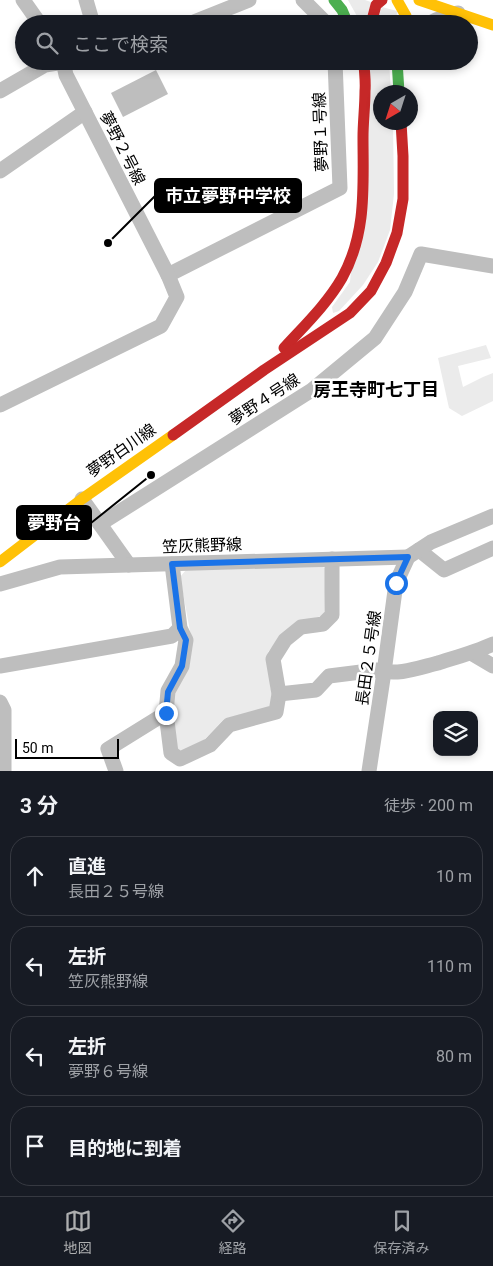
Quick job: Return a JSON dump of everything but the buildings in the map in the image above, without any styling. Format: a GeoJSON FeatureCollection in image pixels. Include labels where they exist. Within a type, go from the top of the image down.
{"type":"FeatureCollection","features":[{"type":"Feature","properties":{"kind":"street"},"geometry":{"type":"LineString","coordinates":[[23,0],[34,15]]}},
{"type":"Feature","properties":{"kind":"street"},"geometry":{"type":"LineString","coordinates":[[86,0],[90,15]]}},
{"type":"Feature","properties":{"kind":"street"},"geometry":{"type":"LineString","coordinates":[[303,0],[318,15]]}},
{"type":"Feature","properties":{"kind":"street"},"geometry":{"type":"LineString","coordinates":[[334,0],[344,15]]}},
{"type":"Feature","properties":{"kind":"street"},"geometry":{"type":"LineString","coordinates":[[373,15],[376,5],[382,0]]}},
{"type":"Feature","properties":{"kind":"street"},"geometry":{"type":"LineString","coordinates":[[397,0],[405,15]]}},
{"type":"Feature","properties":{"kind":"street"},"geometry":{"type":"LineString","coordinates":[[419,0],[466,15]]}},
{"type":"Feature","properties":{"kind":"street"},"geometry":{"type":"LineString","coordinates":[[210,15],[241,2]]}},
{"type":"Feature","properties":{"kind":"street"},"geometry":{"type":"LineString","coordinates":[[453,15],[460,13]]}},
{"type":"Feature","properties":{"kind":"street"},"geometry":{"type":"LineString","coordinates":[[478,20],[493,25]]}},
{"type":"Feature","properties":{"kind":"street"},"geometry":{"type":"LineString","coordinates":[[0,91],[37,70]]}},
{"type":"Feature","properties":{"kind":"street","name":"夢野２号線"},"geometry":{"type":"LineString","coordinates":[[0,405],[161,326],[177,297],[168,275],[66,75],[66,70]]}},
{"type":"Feature","properties":{"kind":"street","name":"夢野１号線"},"geometry":{"type":"LineString","coordinates":[[168,275],[340,188],[335,70]]}},
{"type":"Feature","properties":{"kind":"street","name":"夢野白川線"},"geometry":{"type":"LineString","coordinates":[[355,70],[357,101],[363,118]]}},
{"type":"Feature","properties":{"kind":"street","name":"夢野白川線"},"geometry":{"type":"LineString","coordinates":[[264,370],[324,304],[342,278],[354,253],[361,226],[364,192],[364,70]]}},
{"type":"Feature","properties":{"kind":"street"},"geometry":{"type":"LineString","coordinates":[[398,70],[399,85]]}},
{"type":"Feature","properties":{"kind":"street"},"geometry":{"type":"LineString","coordinates":[[0,171],[85,112]]}},
{"type":"Feature","properties":{"kind":"street","name":"夢野白川線"},"geometry":{"type":"LineString","coordinates":[[0,562],[82,499],[264,370],[350,313],[371,291],[386,263],[397,233],[403,199],[401,130]]}},
{"type":"Feature","properties":{"kind":"street","name":"夢野４号線"},"geometry":{"type":"LineString","coordinates":[[100,524],[312,390],[375,338],[405,292],[421,254],[493,266]]}},
{"type":"Feature","properties":{"kind":"street"},"geometry":{"type":"LineString","coordinates":[[82,499],[129,565]]}},
{"type":"Feature","properties":{"kind":"street"},"geometry":{"type":"LineString","coordinates":[[493,516],[431,542],[414,553],[444,570],[493,548]]}},
{"type":"Feature","properties":{"kind":"street","name":"笠灰熊野線"},"geometry":{"type":"LineString","coordinates":[[0,584],[60,567],[332,559],[414,553]]}},
{"type":"Feature","properties":{"kind":"street","name":"長田２５号線"},"geometry":{"type":"LineString","coordinates":[[369,771],[396,583],[414,553]]}},
{"type":"Feature","properties":{"kind":"street"},"geometry":{"type":"LineString","coordinates":[[172,564],[180,628],[186,640],[182,666],[168,692],[166,713],[171,753],[180,759],[210,745],[229,725],[276,712],[279,694],[273,659],[285,640],[301,627],[323,624],[332,615],[332,559]]}},
{"type":"Feature","properties":{"kind":"street"},"geometry":{"type":"LineString","coordinates":[[0,666],[172,636],[180,628]]}},
{"type":"Feature","properties":{"kind":"street"},"geometry":{"type":"LineString","coordinates":[[279,694],[316,690],[330,676],[378,670],[384,672],[405,672],[471,653],[493,644]]}},
{"type":"Feature","properties":{"kind":"street"},"geometry":{"type":"LineString","coordinates":[[471,653],[493,666]]}},
{"type":"Feature","properties":{"kind":"street"},"geometry":{"type":"LineString","coordinates":[[0,702],[4,710],[4,771]]}},
{"type":"Feature","properties":{"kind":"street"},"geometry":{"type":"LineString","coordinates":[[116,771],[108,749],[166,713]]}},
{"type":"Feature","properties":{"kind":"shaded area"},"geometry":{"type":"Polygon","coordinates":[[[348,0],[371,2],[368,15],[356,15],[348,0]]]}},
{"type":"Feature","properties":{"kind":"shaded area"},"geometry":{"type":"Polygon","coordinates":[[[382,7],[397,11],[397,15],[379,15],[382,7]]]}},
{"type":"Feature","properties":{"kind":"shaded area"},"geometry":{"type":"Polygon","coordinates":[[[156,70],[168,94],[123,117],[111,93],[156,70]]]}},
{"type":"Feature","properties":{"kind":"shaded area"},"geometry":{"type":"Polygon","coordinates":[[[369,70],[390,70],[391,85],[373,85],[373,130],[393,130],[394,194],[390,230],[378,262],[363,285],[339,311],[333,313],[332,307],[350,282],[369,70]]]}},
{"type":"Feature","properties":{"kind":"shaded area"},"geometry":{"type":"Polygon","coordinates":[[[486,345],[491,358],[458,366],[463,387],[493,373],[493,401],[462,416],[449,408],[438,358],[486,345]]]}},
{"type":"Feature","properties":{"kind":"shaded area"},"geometry":{"type":"Polygon","coordinates":[[[323,567],[326,569],[324,615],[297,624],[281,636],[268,652],[271,707],[224,719],[204,740],[182,751],[176,748],[172,720],[174,694],[192,642],[180,577],[186,570],[323,567]]]}},
{"type":"Feature","properties":{"kind":"traffic: fast"},"geometry":{"type":"LineString","coordinates":[[334,0],[344,15]]}},
{"type":"Feature","properties":{"kind":"traffic: fast"},"geometry":{"type":"LineString","coordinates":[[398,70],[399,85]]}},
{"type":"Feature","properties":{"kind":"traffic: slow"},"geometry":{"type":"LineString","coordinates":[[397,0],[405,15]]}},
{"type":"Feature","properties":{"kind":"traffic: slow"},"geometry":{"type":"LineString","coordinates":[[419,0],[463,15]]}},
{"type":"Feature","properties":{"kind":"traffic: slow"},"geometry":{"type":"LineString","coordinates":[[478,20],[493,25]]}},
{"type":"Feature","properties":{"kind":"traffic: slow"},"geometry":{"type":"LineString","coordinates":[[0,562],[82,499],[173,435]]}},
{"type":"Feature","properties":{"kind":"traffic: jam"},"geometry":{"type":"LineString","coordinates":[[373,15],[376,5],[382,0]]}},
{"type":"Feature","properties":{"kind":"traffic: jam"},"geometry":{"type":"LineString","coordinates":[[284,348],[336,288],[350,261],[356,244],[360,227],[363,191],[364,70]]}},
{"type":"Feature","properties":{"kind":"traffic: jam"},"geometry":{"type":"LineString","coordinates":[[173,435],[264,370],[350,313],[371,291],[386,263],[397,233],[403,199],[401,130]]}},
{"type":"Feature","properties":{"kind":"place","name":"市立夢野中学校"},"geometry":{"type":"Point","coordinates":[108,243]}},
{"type":"Feature","properties":{"kind":"place","name":"夢野台"},"geometry":{"type":"Point","coordinates":[151,475]}},
{"type":"Feature","properties":{"kind":"district","name":"房王寺町七丁目"},"geometry":{"type":"Point","coordinates":[376,390]}},
{"type":"Feature","properties":{"kind":"route"},"geometry":{"type":"LineString","coordinates":[[166,713],[168,692],[182,666],[186,640],[180,628],[172,564],[408,557],[396,583]]}}]}
